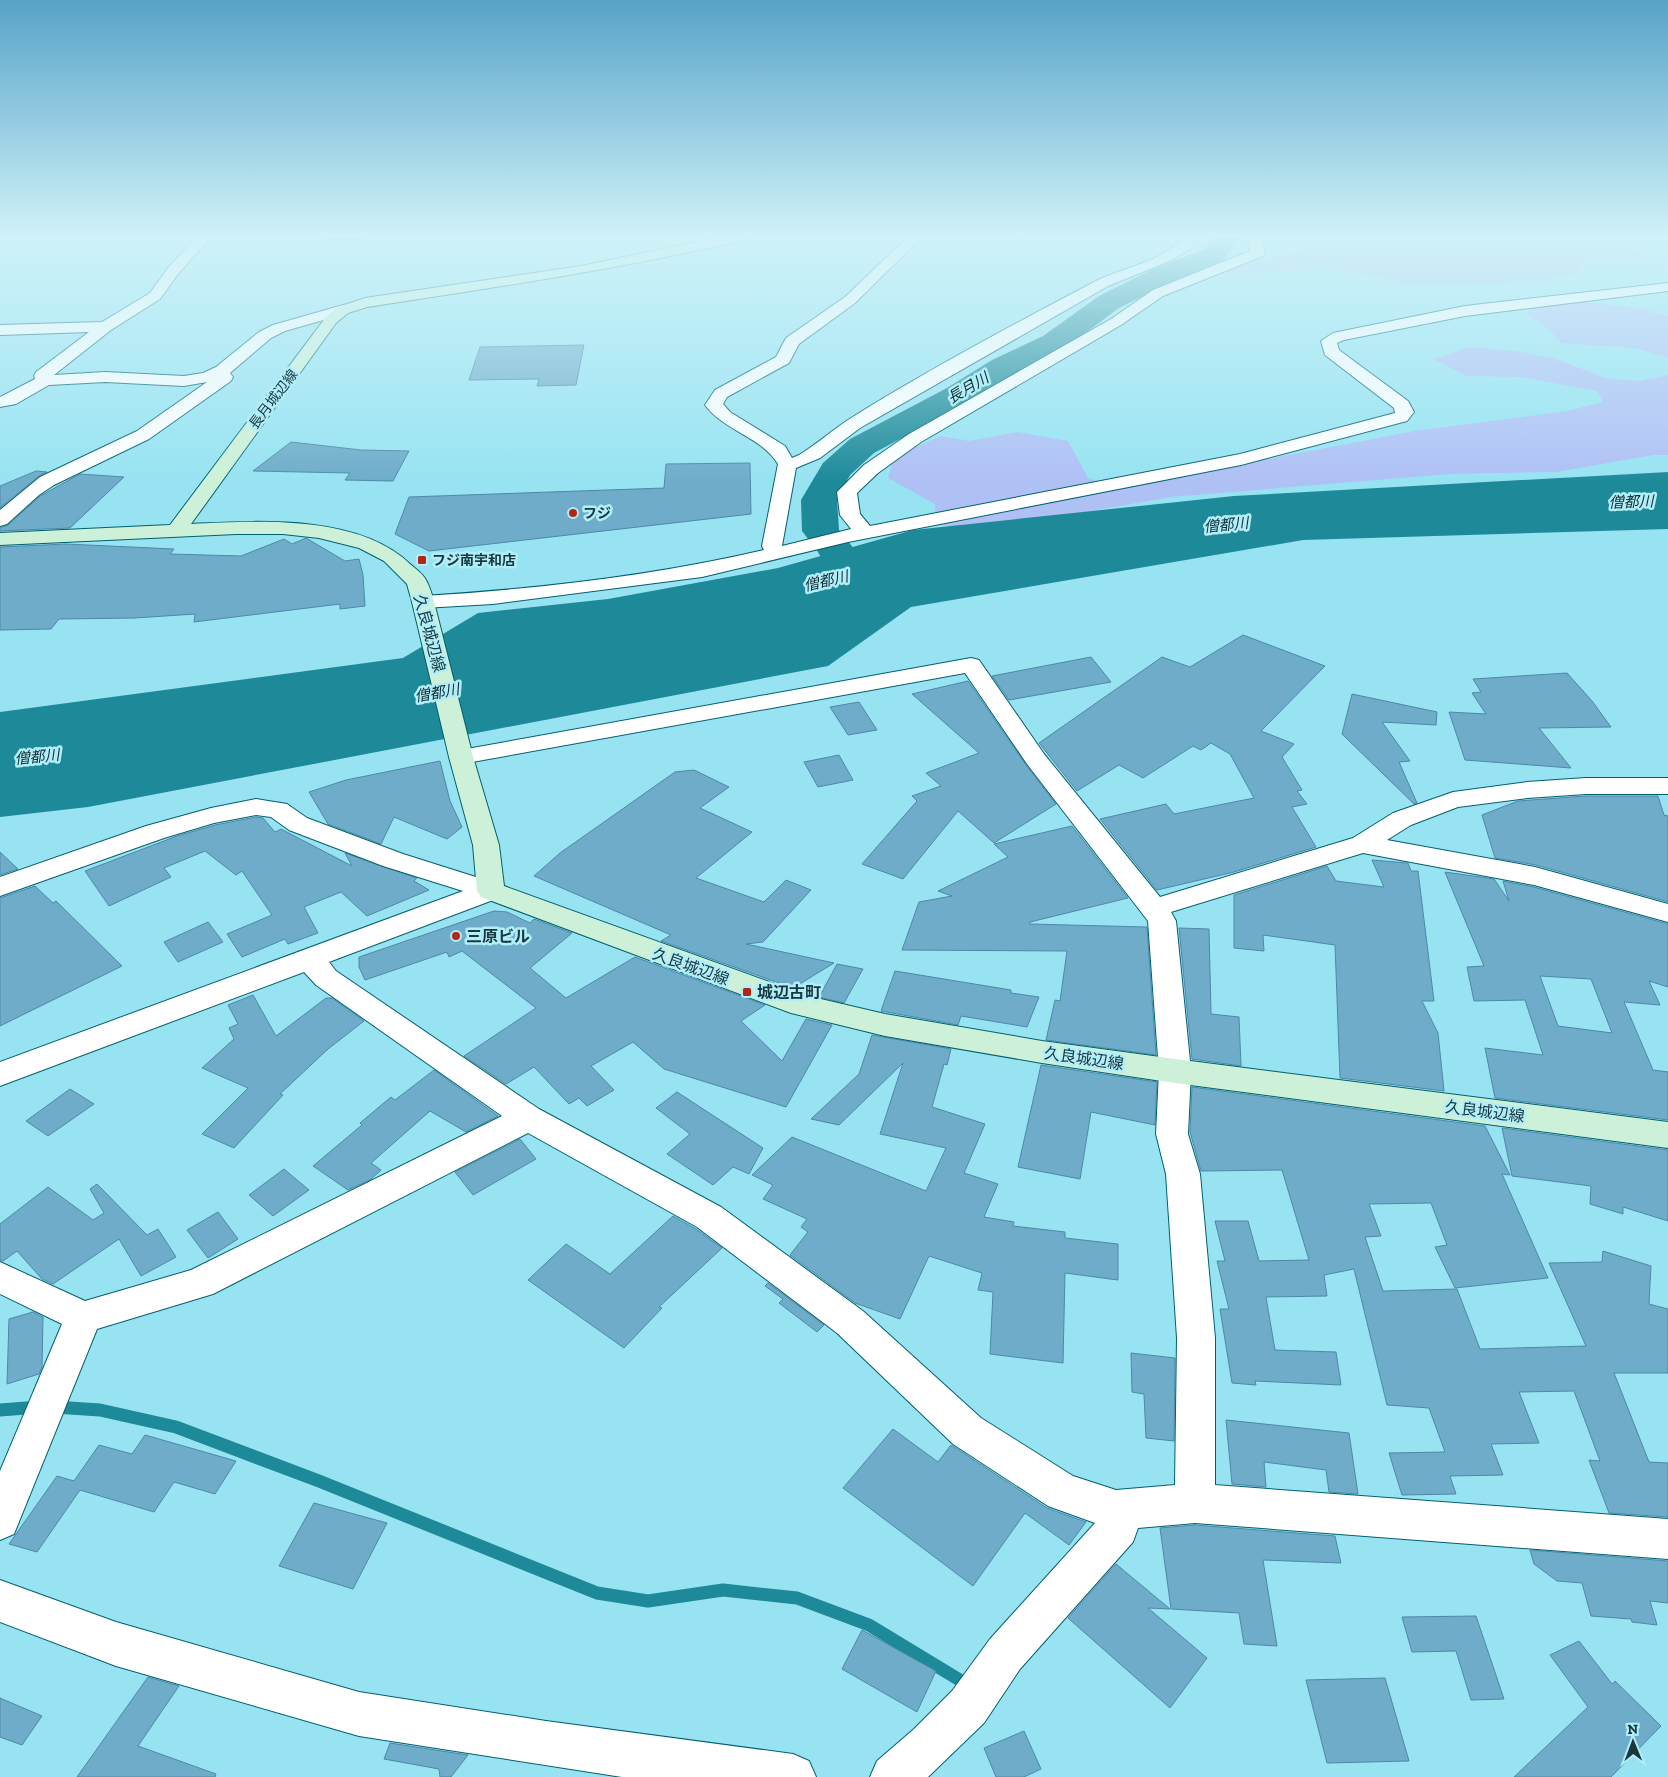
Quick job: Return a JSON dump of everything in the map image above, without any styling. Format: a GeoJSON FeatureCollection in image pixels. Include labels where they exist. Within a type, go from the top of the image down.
{"type":"FeatureCollection","features":[{"type":"Feature","properties":{"kind":"main road","name":"長月城辺線"},"geometry":{"type":"LineString","coordinates":[[175,532],[334,318]]}},
{"type":"Feature","properties":{"kind":"main road","name":"久良城辺線"},"geometry":{"type":"LineString","coordinates":[[0,540],[283,528],[320,532],[366,544],[391,557],[417,582],[460,753],[486,845],[490,866],[491,892],[802,1005],[894,1026],[1042,1052],[1668,1135]]}},
{"type":"Feature","properties":{"kind":"street"},"geometry":{"type":"LineString","coordinates":[[45,380],[42,376],[119,318]]}},
{"type":"Feature","properties":{"kind":"street"},"geometry":{"type":"LineString","coordinates":[[0,402],[10,400],[45,380],[105,378],[184,381],[206,377],[222,371],[265,336],[279,328],[315,318]]}},
{"type":"Feature","properties":{"kind":"street"},"geometry":{"type":"LineString","coordinates":[[782,553],[772,546],[787,464],[779,450],[724,416],[714,405],[721,394],[783,360],[792,341],[825,318]]}},
{"type":"Feature","properties":{"kind":"street"},"geometry":{"type":"LineString","coordinates":[[787,464],[795,464],[807,458],[852,426],[1041,318]]}},
{"type":"Feature","properties":{"kind":"street"},"geometry":{"type":"LineString","coordinates":[[856,535],[850,515],[847,492],[871,469],[915,438],[1122,318]]}},
{"type":"Feature","properties":{"kind":"street"},"geometry":{"type":"LineString","coordinates":[[424,607],[692,572],[856,535],[1241,459],[1401,417],[1405,412],[1402,405],[1354,372],[1331,352],[1329,341],[1339,336],[1430,318]]}},
{"type":"Feature","properties":{"kind":"street"},"geometry":{"type":"LineString","coordinates":[[0,330],[105,327]]}},
{"type":"Feature","properties":{"kind":"street"},"geometry":{"type":"LineString","coordinates":[[0,520],[32,490],[47,481],[160,425],[225,377],[222,371]]}},
{"type":"Feature","properties":{"kind":"street"},"geometry":{"type":"LineString","coordinates":[[460,753],[971,665],[1018,736],[1064,798],[1154,908],[1162,921],[1167,955],[1175,1070],[1172,1134],[1183,1174],[1196,1338],[1195,1503]]}},
{"type":"Feature","properties":{"kind":"street"},"geometry":{"type":"LineString","coordinates":[[1154,908],[1362,844],[1402,819],[1453,800],[1527,790],[1586,786],[1668,786]]}},
{"type":"Feature","properties":{"kind":"street"},"geometry":{"type":"LineString","coordinates":[[0,887],[155,832],[211,816],[256,808],[278,810],[307,828],[393,860],[491,892]]}},
{"type":"Feature","properties":{"kind":"street"},"geometry":{"type":"LineString","coordinates":[[1362,844],[1535,876],[1668,913]]}},
{"type":"Feature","properties":{"kind":"street"},"geometry":{"type":"LineString","coordinates":[[0,1074],[491,892]]}},
{"type":"Feature","properties":{"kind":"street"},"geometry":{"type":"LineString","coordinates":[[309,958],[326,978],[528,1118],[709,1217],[850,1322],[967,1431],[1062,1492],[1116,1510],[1195,1503],[1668,1539]]}},
{"type":"Feature","properties":{"kind":"street"},"geometry":{"type":"LineString","coordinates":[[0,1277],[83,1317],[200,1283],[528,1118]]}},
{"type":"Feature","properties":{"kind":"street"},"geometry":{"type":"LineString","coordinates":[[0,1520],[83,1317]]}},
{"type":"Feature","properties":{"kind":"street"},"geometry":{"type":"LineString","coordinates":[[892,1777],[968,1707],[1005,1654],[1118,1528],[1116,1510]]}},
{"type":"Feature","properties":{"kind":"street"},"geometry":{"type":"LineString","coordinates":[[0,1601],[116,1644],[360,1714],[546,1744],[793,1777]]}},
{"type":"Feature","properties":{"kind":"shaded area"},"geometry":{"type":"Polygon","coordinates":[[[1533,318],[1668,318],[1668,357],[1634,348],[1561,343],[1549,329],[1533,318]]]}},
{"type":"Feature","properties":{"kind":"shaded area"},"geometry":{"type":"Polygon","coordinates":[[[1470,347],[1516,351],[1553,358],[1606,378],[1638,381],[1668,375],[1668,455],[1654,455],[1556,472],[1449,474],[1171,497],[1016,524],[964,527],[936,525],[935,504],[888,478],[894,457],[941,436],[969,441],[1018,432],[1068,441],[1088,478],[1116,488],[1415,431],[1567,411],[1603,402],[1597,391],[1521,377],[1467,376],[1433,359],[1470,347]]]}},
{"type":"Feature","properties":{"kind":"water","name":"僧都川"},"geometry":{"type":"Polygon","coordinates":[[[1668,472],[1668,529],[1303,540],[911,607],[828,666],[88,807],[0,817],[0,712],[403,658],[478,613],[608,599],[778,568],[913,530],[1234,496],[1668,472]]]}},
{"type":"Feature","properties":{"kind":"building"},"geometry":{"type":"Polygon","coordinates":[[[584,345],[576,385],[537,386],[539,379],[469,380],[480,347],[584,345]]]}},
{"type":"Feature","properties":{"kind":"building"},"geometry":{"type":"Polygon","coordinates":[[[291,442],[361,450],[409,451],[393,481],[345,480],[350,473],[253,471],[291,442]]]}},
{"type":"Feature","properties":{"kind":"building"},"geometry":{"type":"Polygon","coordinates":[[[750,463],[751,514],[429,551],[395,534],[409,497],[664,488],[666,464],[750,463]]]}},
{"type":"Feature","properties":{"kind":"building"},"geometry":{"type":"Polygon","coordinates":[[[36,471],[47,472],[39,476],[0,508],[0,486],[36,471]]]}},
{"type":"Feature","properties":{"kind":"building"},"geometry":{"type":"Polygon","coordinates":[[[80,474],[124,477],[70,528],[0,531],[0,528],[8,525],[40,496],[80,474]]]}},
{"type":"Feature","properties":{"kind":"building"},"geometry":{"type":"Polygon","coordinates":[[[306,538],[345,561],[359,559],[363,575],[365,606],[340,609],[340,604],[194,622],[195,614],[135,618],[59,619],[51,629],[0,630],[0,547],[66,544],[174,549],[170,554],[241,556],[284,539],[292,544],[306,538]]]}},
{"type":"Feature","properties":{"kind":"building"},"geometry":{"type":"Polygon","coordinates":[[[1243,635],[1325,666],[1261,731],[1294,744],[1282,757],[1302,790],[1297,791],[1307,804],[1292,807],[1316,847],[1234,872],[1157,890],[1100,819],[1166,804],[1174,814],[1254,798],[1230,754],[1211,743],[1201,750],[1193,746],[1143,778],[1119,765],[1077,791],[1039,743],[1162,657],[1190,667],[1243,635]]]}},
{"type":"Feature","properties":{"kind":"building"},"geometry":{"type":"Polygon","coordinates":[[[1091,657],[1111,682],[1009,700],[992,676],[1091,657]]]}},
{"type":"Feature","properties":{"kind":"building"},"geometry":{"type":"Polygon","coordinates":[[[1567,673],[1592,701],[1611,727],[1539,728],[1571,768],[1465,760],[1449,712],[1486,714],[1472,693],[1481,692],[1473,679],[1567,673]]]}},
{"type":"Feature","properties":{"kind":"building"},"geometry":{"type":"Polygon","coordinates":[[[968,681],[1026,765],[1056,804],[994,843],[958,811],[903,879],[862,864],[917,801],[912,796],[941,786],[926,773],[979,753],[912,694],[968,681]]]}},
{"type":"Feature","properties":{"kind":"building"},"geometry":{"type":"Polygon","coordinates":[[[1352,694],[1437,712],[1436,725],[1382,722],[1410,761],[1399,762],[1417,803],[1414,804],[1342,734],[1352,694]]]}},
{"type":"Feature","properties":{"kind":"building"},"geometry":{"type":"Polygon","coordinates":[[[859,702],[877,730],[848,735],[830,707],[859,702]]]}},
{"type":"Feature","properties":{"kind":"building"},"geometry":{"type":"Polygon","coordinates":[[[839,755],[853,780],[818,787],[804,762],[839,755]]]}},
{"type":"Feature","properties":{"kind":"building"},"geometry":{"type":"Polygon","coordinates":[[[440,761],[450,801],[462,827],[447,839],[394,817],[381,844],[328,824],[309,792],[346,780],[440,761]]]}},
{"type":"Feature","properties":{"kind":"building"},"geometry":{"type":"Polygon","coordinates":[[[694,770],[729,787],[700,808],[752,832],[696,878],[764,902],[786,880],[811,890],[763,942],[746,944],[834,963],[793,988],[661,941],[671,935],[534,876],[560,853],[675,772],[694,770]]]}},
{"type":"Feature","properties":{"kind":"building"},"geometry":{"type":"Polygon","coordinates":[[[1586,796],[1658,796],[1664,815],[1668,816],[1668,902],[1536,865],[1495,858],[1482,815],[1518,801],[1586,796]]]}},
{"type":"Feature","properties":{"kind":"building"},"geometry":{"type":"Polygon","coordinates":[[[256,817],[263,818],[275,832],[281,829],[352,866],[345,853],[417,878],[414,881],[429,890],[367,916],[341,892],[304,907],[318,933],[288,944],[285,939],[242,957],[227,934],[272,915],[242,871],[236,875],[205,851],[164,868],[171,877],[109,906],[85,871],[177,836],[215,825],[256,817]]]}},
{"type":"Feature","properties":{"kind":"building"},"geometry":{"type":"Polygon","coordinates":[[[1072,826],[1128,898],[1030,922],[1030,924],[1147,927],[1156,1055],[1046,1040],[1055,1000],[1060,1001],[1067,951],[902,950],[919,902],[952,896],[938,891],[1008,857],[994,844],[1072,826]]]}},
{"type":"Feature","properties":{"kind":"building"},"geometry":{"type":"Polygon","coordinates":[[[0,852],[18,869],[0,875],[0,852]]]}},
{"type":"Feature","properties":{"kind":"building"},"geometry":{"type":"Polygon","coordinates":[[[1372,860],[1408,863],[1411,871],[1418,871],[1434,1001],[1422,1001],[1438,1033],[1444,1091],[1340,1078],[1335,945],[1263,935],[1264,951],[1234,948],[1234,895],[1327,866],[1336,881],[1384,887],[1372,860]]]}},
{"type":"Feature","properties":{"kind":"building"},"geometry":{"type":"Polygon","coordinates":[[[1445,872],[1494,879],[1509,901],[1503,881],[1534,887],[1668,924],[1668,987],[1649,981],[1660,1005],[1624,1002],[1653,1070],[1668,1072],[1668,1120],[1495,1098],[1485,1048],[1543,1055],[1525,1000],[1474,1001],[1467,967],[1484,966],[1445,872]],[[1540,976],[1558,1026],[1612,1033],[1591,979],[1540,976]]]}},
{"type":"Feature","properties":{"kind":"building"},"geometry":{"type":"Polygon","coordinates":[[[35,886],[53,903],[56,901],[122,966],[0,1026],[0,898],[35,886]]]}},
{"type":"Feature","properties":{"kind":"building"},"geometry":{"type":"Polygon","coordinates":[[[494,911],[507,912],[530,923],[534,919],[572,933],[530,968],[566,998],[635,957],[765,1005],[741,1021],[782,1061],[806,1019],[832,1025],[786,1107],[664,1069],[633,1042],[591,1066],[614,1090],[587,1106],[579,1098],[569,1104],[534,1067],[506,1084],[464,1056],[536,1008],[462,951],[449,957],[447,952],[365,980],[359,967],[359,957],[494,911]]]}},
{"type":"Feature","properties":{"kind":"building"},"geometry":{"type":"Polygon","coordinates":[[[208,922],[223,942],[178,962],[164,942],[208,922]]]}},
{"type":"Feature","properties":{"kind":"building"},"geometry":{"type":"Polygon","coordinates":[[[1179,928],[1209,929],[1211,1014],[1239,1017],[1241,1066],[1192,1059],[1179,928]]]}},
{"type":"Feature","properties":{"kind":"building"},"geometry":{"type":"Polygon","coordinates":[[[837,964],[863,969],[844,1003],[819,997],[837,964]]]}},
{"type":"Feature","properties":{"kind":"building"},"geometry":{"type":"Polygon","coordinates":[[[895,971],[1011,990],[1011,993],[1039,997],[1027,1027],[961,1016],[958,1025],[881,1011],[895,971]]]}},
{"type":"Feature","properties":{"kind":"building"},"geometry":{"type":"Polygon","coordinates":[[[253,995],[276,1036],[326,998],[332,998],[364,1021],[328,1049],[280,1094],[283,1095],[234,1148],[202,1134],[248,1088],[202,1068],[234,1039],[229,1028],[238,1024],[228,1005],[253,995]]]}},
{"type":"Feature","properties":{"kind":"building"},"geometry":{"type":"Polygon","coordinates":[[[872,1035],[951,1049],[947,1065],[944,1064],[932,1107],[985,1124],[964,1173],[998,1184],[984,1217],[1014,1222],[1013,1226],[1065,1232],[1065,1238],[1118,1244],[1118,1280],[1065,1273],[1063,1363],[990,1354],[993,1292],[978,1290],[982,1273],[929,1256],[900,1319],[855,1303],[790,1255],[808,1232],[801,1227],[807,1219],[763,1199],[773,1185],[752,1175],[792,1137],[926,1191],[946,1148],[880,1134],[903,1063],[839,1125],[811,1119],[859,1074],[872,1035]]]}},
{"type":"Feature","properties":{"kind":"building"},"geometry":{"type":"Polygon","coordinates":[[[1041,1065],[1157,1082],[1155,1125],[1091,1112],[1080,1179],[1018,1167],[1041,1065]]]}},
{"type":"Feature","properties":{"kind":"building"},"geometry":{"type":"Polygon","coordinates":[[[434,1070],[498,1116],[466,1132],[430,1111],[371,1163],[381,1170],[370,1180],[348,1190],[313,1166],[362,1125],[360,1123],[391,1097],[395,1100],[434,1070]]]}},
{"type":"Feature","properties":{"kind":"building"},"geometry":{"type":"Polygon","coordinates":[[[1192,1087],[1485,1126],[1510,1175],[1502,1174],[1548,1278],[1455,1288],[1435,1247],[1447,1245],[1431,1203],[1369,1204],[1381,1236],[1365,1237],[1383,1291],[1457,1289],[1480,1349],[1586,1346],[1549,1263],[1602,1262],[1603,1251],[1651,1266],[1649,1304],[1668,1309],[1668,1373],[1614,1373],[1649,1462],[1668,1463],[1668,1517],[1609,1513],[1589,1460],[1600,1461],[1574,1391],[1519,1392],[1539,1443],[1491,1444],[1503,1475],[1450,1476],[1456,1494],[1402,1495],[1389,1453],[1445,1452],[1429,1408],[1387,1405],[1354,1269],[1324,1275],[1327,1296],[1266,1297],[1275,1350],[1336,1352],[1341,1385],[1255,1381],[1256,1385],[1232,1383],[1220,1309],[1229,1309],[1217,1261],[1225,1261],[1215,1221],[1248,1221],[1259,1261],[1309,1260],[1282,1170],[1201,1171],[1190,1132],[1192,1087]]]}},
{"type":"Feature","properties":{"kind":"building"},"geometry":{"type":"Polygon","coordinates":[[[70,1089],[94,1104],[48,1136],[26,1121],[70,1089]]]}},
{"type":"Feature","properties":{"kind":"building"},"geometry":{"type":"Polygon","coordinates":[[[677,1092],[763,1148],[749,1174],[733,1167],[713,1185],[667,1154],[690,1134],[656,1108],[677,1092]]]}},
{"type":"Feature","properties":{"kind":"building"},"geometry":{"type":"Polygon","coordinates":[[[1502,1128],[1668,1150],[1668,1221],[1623,1207],[1623,1214],[1590,1204],[1591,1186],[1512,1176],[1502,1128]]]}},
{"type":"Feature","properties":{"kind":"building"},"geometry":{"type":"Polygon","coordinates":[[[520,1139],[536,1159],[473,1195],[455,1172],[520,1139]]]}},
{"type":"Feature","properties":{"kind":"building"},"geometry":{"type":"Polygon","coordinates":[[[284,1169],[309,1190],[273,1216],[249,1195],[284,1169]]]}},
{"type":"Feature","properties":{"kind":"building"},"geometry":{"type":"Polygon","coordinates":[[[97,1184],[147,1235],[158,1229],[176,1257],[141,1276],[119,1239],[53,1284],[42,1279],[17,1251],[3,1261],[0,1260],[0,1224],[48,1187],[93,1220],[104,1213],[90,1189],[97,1184]]]}},
{"type":"Feature","properties":{"kind":"building"},"geometry":{"type":"Polygon","coordinates":[[[218,1212],[238,1239],[208,1258],[187,1230],[218,1212]]]}},
{"type":"Feature","properties":{"kind":"building"},"geometry":{"type":"Polygon","coordinates":[[[673,1216],[696,1229],[722,1248],[659,1307],[662,1308],[624,1348],[528,1280],[566,1244],[610,1274],[673,1216]]]}},
{"type":"Feature","properties":{"kind":"building"},"geometry":{"type":"Polygon","coordinates":[[[768,1283],[824,1325],[817,1332],[779,1303],[783,1299],[765,1286],[768,1283]]]}},
{"type":"Feature","properties":{"kind":"building"},"geometry":{"type":"Polygon","coordinates":[[[33,1312],[43,1317],[42,1367],[39,1374],[7,1384],[9,1319],[33,1312]]]}},
{"type":"Feature","properties":{"kind":"building"},"geometry":{"type":"Polygon","coordinates":[[[1131,1353],[1175,1358],[1174,1441],[1146,1438],[1144,1394],[1132,1392],[1131,1353]]]}},
{"type":"Feature","properties":{"kind":"building"},"geometry":{"type":"Polygon","coordinates":[[[1226,1420],[1349,1433],[1358,1494],[1329,1492],[1326,1470],[1264,1462],[1266,1487],[1232,1484],[1226,1420]]]}},
{"type":"Feature","properties":{"kind":"building"},"geometry":{"type":"Polygon","coordinates":[[[893,1429],[938,1462],[951,1445],[1047,1508],[1086,1522],[1069,1545],[1025,1513],[973,1586],[843,1488],[893,1429]]]}},
{"type":"Feature","properties":{"kind":"building"},"geometry":{"type":"Polygon","coordinates":[[[145,1435],[236,1461],[215,1494],[174,1482],[154,1512],[80,1490],[37,1552],[9,1544],[57,1476],[74,1481],[99,1445],[132,1454],[145,1435]]]}},
{"type":"Feature","properties":{"kind":"building"},"geometry":{"type":"Polygon","coordinates":[[[314,1503],[387,1523],[353,1589],[279,1566],[314,1503]]]}},
{"type":"Feature","properties":{"kind":"building"},"geometry":{"type":"Polygon","coordinates":[[[1195,1525],[1335,1536],[1341,1563],[1263,1560],[1277,1646],[1244,1644],[1239,1613],[1171,1609],[1160,1528],[1195,1525]]]}},
{"type":"Feature","properties":{"kind":"building"},"geometry":{"type":"Polygon","coordinates":[[[1530,1550],[1668,1561],[1668,1603],[1650,1601],[1657,1625],[1632,1622],[1631,1619],[1591,1616],[1582,1583],[1557,1581],[1534,1564],[1530,1550]]]}},
{"type":"Feature","properties":{"kind":"building"},"geometry":{"type":"Polygon","coordinates":[[[1116,1564],[1170,1609],[1148,1608],[1207,1658],[1170,1708],[1068,1618],[1116,1564]]]}},
{"type":"Feature","properties":{"kind":"building"},"geometry":{"type":"Polygon","coordinates":[[[1476,1616],[1504,1699],[1471,1700],[1456,1651],[1412,1652],[1402,1617],[1476,1616]]]}},
{"type":"Feature","properties":{"kind":"building"},"geometry":{"type":"Polygon","coordinates":[[[862,1630],[936,1671],[917,1712],[842,1669],[862,1630]]]}},
{"type":"Feature","properties":{"kind":"building"},"geometry":{"type":"Polygon","coordinates":[[[1579,1641],[1612,1684],[1615,1681],[1661,1726],[1611,1777],[1514,1777],[1588,1707],[1550,1655],[1579,1641]]]}},
{"type":"Feature","properties":{"kind":"building"},"geometry":{"type":"Polygon","coordinates":[[[148,1677],[179,1686],[138,1746],[216,1774],[215,1777],[77,1777],[148,1677]]]}},
{"type":"Feature","properties":{"kind":"building"},"geometry":{"type":"Polygon","coordinates":[[[1385,1678],[1409,1761],[1327,1763],[1306,1680],[1385,1678]]]}},
{"type":"Feature","properties":{"kind":"building"},"geometry":{"type":"Polygon","coordinates":[[[0,1698],[42,1716],[22,1745],[0,1737],[0,1698]]]}},
{"type":"Feature","properties":{"kind":"building"},"geometry":{"type":"Polygon","coordinates":[[[1024,1731],[1041,1769],[1024,1777],[996,1777],[984,1748],[1024,1731]]]}},
{"type":"Feature","properties":{"kind":"building"},"geometry":{"type":"Polygon","coordinates":[[[390,1743],[468,1755],[451,1777],[440,1777],[439,1769],[384,1759],[390,1743]]]}},
{"type":"Feature","properties":{"kind":"waterway","name":"長月川"},"geometry":{"type":"LineString","coordinates":[[849,575],[836,550],[821,531],[819,500],[835,470],[862,446],[958,395],[1003,367],[1054,342],[1087,318]]}},
{"type":"Feature","properties":{"kind":"waterway"},"geometry":{"type":"LineString","coordinates":[[0,1410],[39,1407]]}},
{"type":"Feature","properties":{"kind":"waterway"},"geometry":{"type":"LineString","coordinates":[[54,1407],[100,1410],[176,1427],[319,1481],[597,1593],[648,1601],[723,1590],[797,1598],[869,1625],[963,1682]]}},
{"type":"Feature","properties":{"kind":"place","name":"フジ"},"geometry":{"type":"Point","coordinates":[573,513]}},
{"type":"Feature","properties":{"kind":"place","name":"フジ南宇和店"},"geometry":{"type":"Point","coordinates":[422,560]}},
{"type":"Feature","properties":{"kind":"place","name":"三原ビル"},"geometry":{"type":"Point","coordinates":[456,936]}},
{"type":"Feature","properties":{"kind":"place","name":"城辺古町"},"geometry":{"type":"Point","coordinates":[747,992]}}]}
